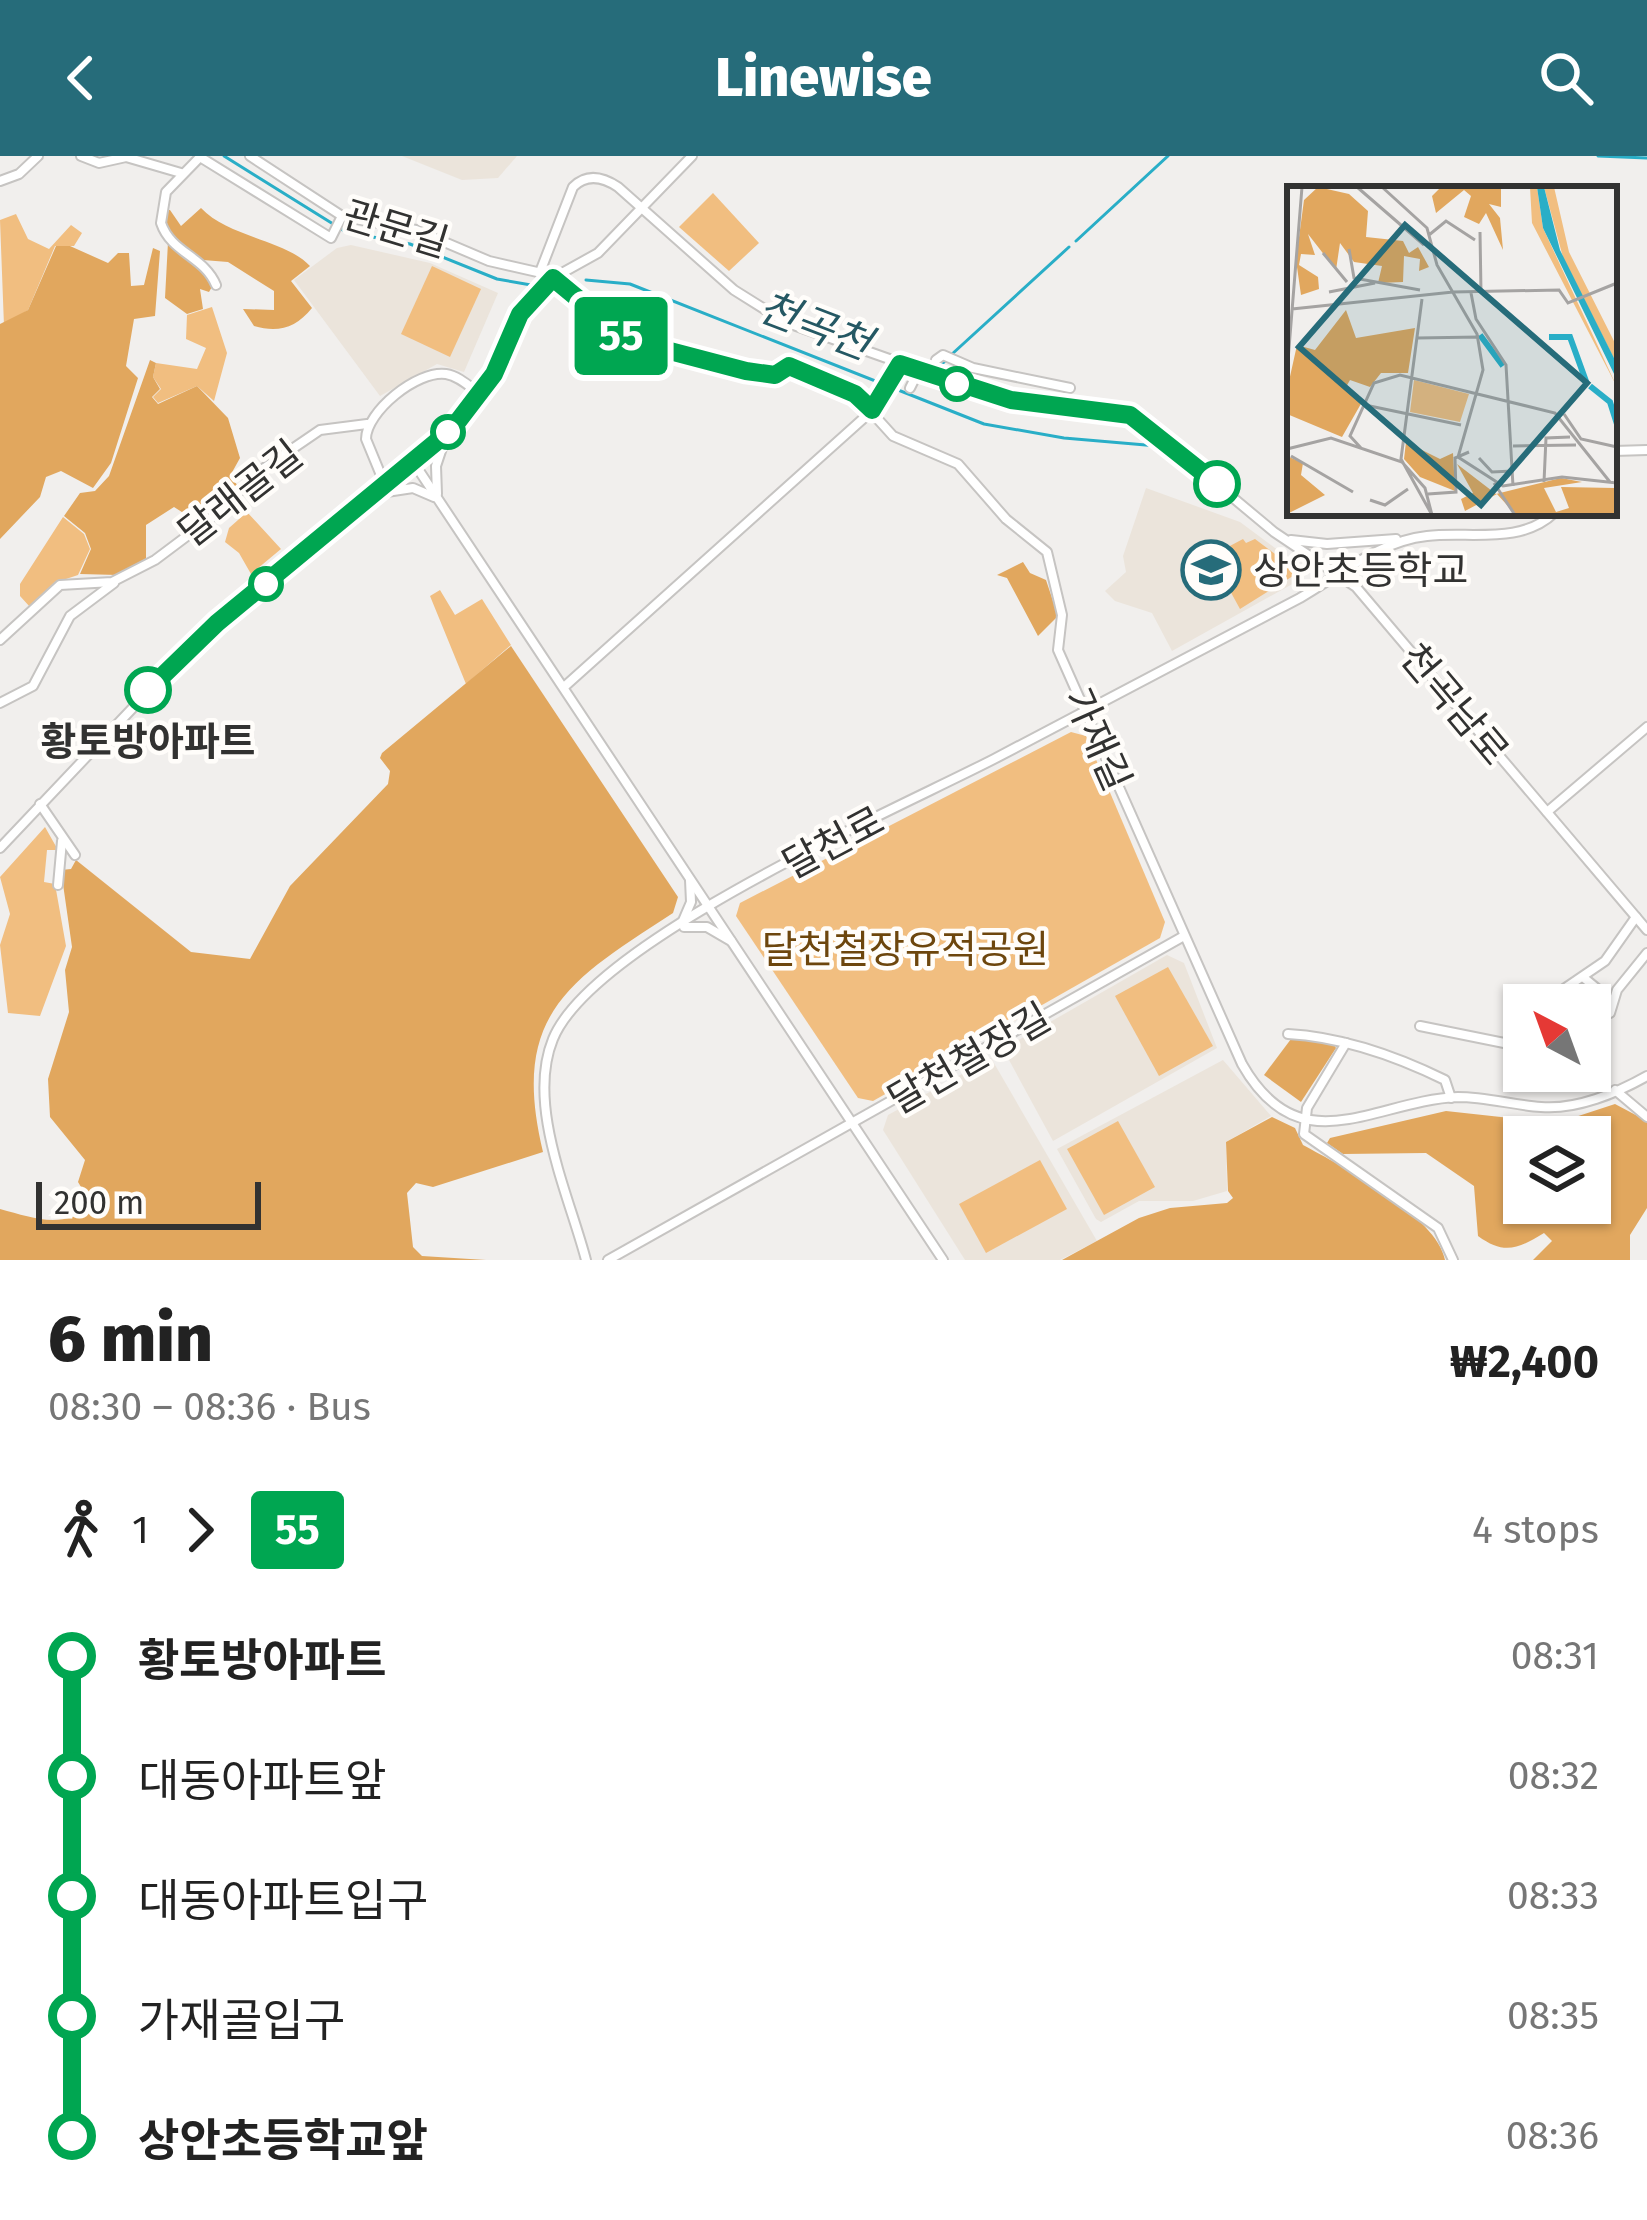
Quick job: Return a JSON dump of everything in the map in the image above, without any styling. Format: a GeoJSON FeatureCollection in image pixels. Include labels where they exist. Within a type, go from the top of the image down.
{"type":"FeatureCollection","features":[{"type":"Feature","properties":{"kind":"street"},"geometry":{"type":"LineString","coordinates":[[0,181],[21,173],[38,156]]}},
{"type":"Feature","properties":{"kind":"street"},"geometry":{"type":"LineString","coordinates":[[81,156],[99,164],[126,157],[181,173]]}},
{"type":"Feature","properties":{"kind":"street"},"geometry":{"type":"LineString","coordinates":[[217,285],[208,267],[174,245],[162,229],[163,200],[181,173],[201,156],[332,236],[341,218]]}},
{"type":"Feature","properties":{"kind":"street","name":"관문길"},"geometry":{"type":"LineString","coordinates":[[250,156],[341,218],[416,230],[489,261],[553,278]]}},
{"type":"Feature","properties":{"kind":"street"},"geometry":{"type":"LineString","coordinates":[[0,848],[199,638],[452,429],[480,394],[520,314],[553,278],[598,253],[687,158]]}},
{"type":"Feature","properties":{"kind":"street"},"geometry":{"type":"LineString","coordinates":[[540,272],[580,181],[608,181],[765,311],[900,364],[872,410],[565,687]]}},
{"type":"Feature","properties":{"kind":"street","name":"가재길"},"geometry":{"type":"LineString","coordinates":[[553,278],[628,340],[746,371],[775,375],[789,366],[855,394],[893,436],[964,468],[1006,519],[1047,552],[1062,615],[1058,650],[1246,1072],[1271,1100],[1304,1118],[1306,1137],[1438,1228],[1453,1260]]}},
{"type":"Feature","properties":{"kind":"street"},"geometry":{"type":"LineString","coordinates":[[936,360],[943,355],[973,368],[1070,388]]}},
{"type":"Feature","properties":{"kind":"street","name":"천곡남로"},"geometry":{"type":"LineString","coordinates":[[900,364],[1011,400],[1121,412],[1153,430],[1282,537],[1340,575],[1647,930]]}},
{"type":"Feature","properties":{"kind":"street"},"geometry":{"type":"LineString","coordinates":[[386,486],[367,445],[367,424],[433,375],[458,378],[480,394]]}},
{"type":"Feature","properties":{"kind":"street","name":"달래골길"},"geometry":{"type":"LineString","coordinates":[[0,704],[33,686],[70,616],[223,509],[289,449],[326,428],[367,424]]}},
{"type":"Feature","properties":{"kind":"street"},"geometry":{"type":"LineString","coordinates":[[374,496],[413,488],[439,501],[438,457],[452,429]]}},
{"type":"Feature","properties":{"kind":"street"},"geometry":{"type":"LineString","coordinates":[[1617,451],[1647,450]]}},
{"type":"Feature","properties":{"kind":"street","name":"달천철장길"},"geometry":{"type":"LineString","coordinates":[[414,463],[854,1124],[1184,936]]}},
{"type":"Feature","properties":{"kind":"street"},"geometry":{"type":"LineString","coordinates":[[1282,537],[1318,544],[1516,532],[1548,516]]}},
{"type":"Feature","properties":{"kind":"street","name":"달천로"},"geometry":{"type":"LineString","coordinates":[[586,1260],[545,1100],[551,1045],[567,1015],[586,994],[711,907],[1340,575],[1382,547],[1409,539]]}},
{"type":"Feature","properties":{"kind":"street","name":"달래골길"},"geometry":{"type":"LineString","coordinates":[[0,640],[60,585],[119,579]]}},
{"type":"Feature","properties":{"kind":"street"},"geometry":{"type":"LineString","coordinates":[[1547,812],[1647,727]]}},
{"type":"Feature","properties":{"kind":"street"},"geometry":{"type":"LineString","coordinates":[[40,804],[75,854]]}},
{"type":"Feature","properties":{"kind":"street"},"geometry":{"type":"LineString","coordinates":[[58,885],[62,841]]}},
{"type":"Feature","properties":{"kind":"street"},"geometry":{"type":"LineString","coordinates":[[677,928],[691,906],[686,870]]}},
{"type":"Feature","properties":{"kind":"street"},"geometry":{"type":"LineString","coordinates":[[1574,984],[1612,954],[1636,917]]}},
{"type":"Feature","properties":{"kind":"street"},"geometry":{"type":"LineString","coordinates":[[677,928],[707,927],[736,946]]}},
{"type":"Feature","properties":{"kind":"street"},"geometry":{"type":"LineString","coordinates":[[1611,1007],[1647,953]]}},
{"type":"Feature","properties":{"kind":"street"},"geometry":{"type":"LineString","coordinates":[[1584,978],[1612,1001]]}},
{"type":"Feature","properties":{"kind":"street"},"geometry":{"type":"LineString","coordinates":[[1420,1026],[1503,1043]]}},
{"type":"Feature","properties":{"kind":"street"},"geometry":{"type":"LineString","coordinates":[[1288,1034],[1346,1043],[1443,1078],[1451,1098]]}},
{"type":"Feature","properties":{"kind":"street"},"geometry":{"type":"LineString","coordinates":[[1346,1043],[1304,1118],[1361,1121],[1451,1098],[1548,1108],[1647,1076]]}},
{"type":"Feature","properties":{"kind":"street"},"geometry":{"type":"LineString","coordinates":[[1615,1090],[1647,1117]]}},
{"type":"Feature","properties":{"kind":"street"},"geometry":{"type":"LineString","coordinates":[[608,1260],[854,1124],[943,1260]]}},
{"type":"Feature","properties":{"kind":"shaded area"},"geometry":{"type":"Polygon","coordinates":[[[402,156],[517,156],[498,178],[462,180],[402,156]]]}},
{"type":"Feature","properties":{"kind":"shaded area"},"geometry":{"type":"Polygon","coordinates":[[[201,208],[226,226],[287,250],[310,266],[291,281],[312,308],[306,315],[286,327],[254,326],[243,309],[274,310],[274,291],[228,262],[203,260],[166,232],[163,210],[170,210],[181,226],[201,208]]]}},
{"type":"Feature","properties":{"kind":"shaded area"},"geometry":{"type":"Polygon","coordinates":[[[168,242],[198,262],[213,285],[209,292],[200,289],[203,309],[187,314],[165,298],[168,242]]]}},
{"type":"Feature","properties":{"kind":"shaded area"},"geometry":{"type":"Polygon","coordinates":[[[351,245],[430,263],[498,293],[464,372],[437,364],[380,396],[294,280],[337,248],[351,245]]]}},
{"type":"Feature","properties":{"kind":"shaded area"},"geometry":{"type":"Polygon","coordinates":[[[56,246],[70,246],[108,263],[118,253],[129,253],[131,286],[144,285],[153,248],[160,251],[155,316],[134,319],[126,366],[138,378],[111,463],[93,488],[61,471],[46,477],[40,497],[0,539],[0,324],[28,310],[56,246]]]}},
{"type":"Feature","properties":{"kind":"shaded area"},"geometry":{"type":"Polygon","coordinates":[[[150,360],[156,363],[153,377],[160,389],[152,397],[158,404],[197,386],[228,418],[240,458],[230,476],[238,486],[196,521],[174,507],[146,525],[146,560],[118,575],[80,574],[91,549],[85,533],[64,516],[80,493],[95,491],[109,476],[150,360]]]}},
{"type":"Feature","properties":{"kind":"shaded area","name":"상안초등학교"},"geometry":{"type":"Polygon","coordinates":[[[1146,488],[1240,522],[1294,562],[1296,582],[1172,651],[1152,613],[1115,601],[1105,591],[1126,572],[1123,556],[1146,488]]]}},
{"type":"Feature","properties":{"kind":"shaded area"},"geometry":{"type":"Polygon","coordinates":[[[1023,562],[1030,573],[1046,580],[1058,616],[1038,636],[1007,578],[997,575],[1023,562]]]}},
{"type":"Feature","properties":{"kind":"shaded area"},"geometry":{"type":"Polygon","coordinates":[[[511,646],[678,897],[673,913],[604,960],[556,1007],[542,1034],[535,1066],[535,1105],[543,1152],[433,1187],[416,1183],[407,1193],[413,1247],[422,1256],[486,1260],[0,1260],[0,1209],[59,1220],[92,1205],[78,1182],[85,1160],[50,1117],[48,1079],[69,1012],[65,970],[72,947],[61,870],[71,869],[76,860],[191,952],[250,959],[290,886],[388,784],[390,771],[380,758],[382,753],[511,646]]]}},
{"type":"Feature","properties":{"kind":"shaded area"},"geometry":{"type":"Polygon","coordinates":[[[1167,955],[1184,963],[1217,1048],[1053,1141],[1003,1049],[1167,955]]]}},
{"type":"Feature","properties":{"kind":"shaded area"},"geometry":{"type":"Polygon","coordinates":[[[1291,1039],[1333,1043],[1336,1048],[1301,1102],[1264,1075],[1291,1039]]]}},
{"type":"Feature","properties":{"kind":"shaded area"},"geometry":{"type":"Polygon","coordinates":[[[991,1058],[1097,1241],[1060,1260],[965,1260],[883,1130],[888,1115],[991,1058]]]}},
{"type":"Feature","properties":{"kind":"shaded area"},"geometry":{"type":"Polygon","coordinates":[[[1223,1060],[1271,1116],[1226,1142],[1227,1191],[1193,1201],[1139,1201],[1101,1222],[1096,1219],[1057,1149],[1223,1060]]]}},
{"type":"Feature","properties":{"kind":"shaded area"},"geometry":{"type":"Polygon","coordinates":[[[1615,1104],[1647,1121],[1647,1208],[1630,1235],[1630,1260],[1533,1260],[1552,1241],[1544,1233],[1519,1246],[1496,1246],[1478,1236],[1474,1186],[1426,1153],[1343,1154],[1327,1143],[1330,1138],[1446,1111],[1503,1117],[1503,1224],[1611,1224],[1611,1116],[1578,1116],[1615,1104]]]}},
{"type":"Feature","properties":{"kind":"shaded area"},"geometry":{"type":"Polygon","coordinates":[[[1272,1117],[1295,1128],[1303,1145],[1407,1210],[1438,1243],[1445,1260],[1062,1260],[1139,1218],[1170,1208],[1227,1203],[1233,1198],[1228,1191],[1226,1142],[1272,1117]]]}},
{"type":"Feature","properties":{"kind":"green space"},"geometry":{"type":"Polygon","coordinates":[[[713,193],[759,243],[729,271],[679,227],[713,193]]]}},
{"type":"Feature","properties":{"kind":"green space"},"geometry":{"type":"Polygon","coordinates":[[[16,214],[28,239],[49,249],[71,225],[82,233],[74,246],[55,246],[28,310],[4,326],[0,220],[16,214]]]}},
{"type":"Feature","properties":{"kind":"green space"},"geometry":{"type":"Polygon","coordinates":[[[432,266],[481,289],[450,357],[401,334],[432,266]]]}},
{"type":"Feature","properties":{"kind":"green space"},"geometry":{"type":"Polygon","coordinates":[[[212,307],[227,353],[214,401],[197,386],[158,403],[153,397],[161,389],[153,377],[156,363],[197,369],[206,348],[186,339],[187,315],[212,307]]]}},
{"type":"Feature","properties":{"kind":"green space"},"geometry":{"type":"Polygon","coordinates":[[[247,512],[281,549],[251,574],[239,553],[225,542],[229,528],[247,512]]]}},
{"type":"Feature","properties":{"kind":"green space"},"geometry":{"type":"Polygon","coordinates":[[[63,517],[84,534],[90,549],[78,575],[57,582],[30,607],[20,596],[20,584],[63,517]]]}},
{"type":"Feature","properties":{"kind":"green space"},"geometry":{"type":"Polygon","coordinates":[[[1243,539],[1246,543],[1255,539],[1290,565],[1293,576],[1240,609],[1211,556],[1243,539]]]}},
{"type":"Feature","properties":{"kind":"green space"},"geometry":{"type":"Polygon","coordinates":[[[440,590],[455,615],[482,599],[511,645],[466,684],[430,596],[440,590]]]}},
{"type":"Feature","properties":{"kind":"green space","name":"달천철장유적공원"},"geometry":{"type":"Polygon","coordinates":[[[1071,732],[1086,736],[1165,922],[1160,938],[873,1101],[858,1098],[736,916],[740,903],[1071,732]]]}},
{"type":"Feature","properties":{"kind":"green space"},"geometry":{"type":"Polygon","coordinates":[[[45,827],[58,850],[47,850],[44,882],[55,884],[66,946],[40,1016],[8,1013],[0,945],[10,914],[0,877],[45,827]]]}},
{"type":"Feature","properties":{"kind":"green space"},"geometry":{"type":"Polygon","coordinates":[[[1168,967],[1213,1046],[1159,1076],[1115,996],[1168,967]]]}},
{"type":"Feature","properties":{"kind":"green space"},"geometry":{"type":"Polygon","coordinates":[[[1118,1121],[1155,1187],[1104,1215],[1067,1149],[1118,1121]]]}},
{"type":"Feature","properties":{"kind":"green space"},"geometry":{"type":"Polygon","coordinates":[[[1040,1160],[1067,1209],[986,1253],[959,1204],[1040,1160]]]}},
{"type":"Feature","properties":{"kind":"waterway","name":"천곡천"},"geometry":{"type":"LineString","coordinates":[[224,156],[346,232],[410,244],[497,279],[531,285]]}},
{"type":"Feature","properties":{"kind":"waterway"},"geometry":{"type":"LineString","coordinates":[[1076,241],[1168,156]]}},
{"type":"Feature","properties":{"kind":"waterway"},"geometry":{"type":"LineString","coordinates":[[1598,156],[1647,158]]}},
{"type":"Feature","properties":{"kind":"waterway"},"geometry":{"type":"LineString","coordinates":[[951,355],[1069,247]]}},
{"type":"Feature","properties":{"kind":"waterway","name":"천곡천"},"geometry":{"type":"LineString","coordinates":[[586,280],[630,284],[984,424],[1064,438],[1169,447]]}},
{"type":"Feature","properties":{"kind":"waterway"},"geometry":{"type":"LineString","coordinates":[[941,365],[945,361]]}},
{"type":"Feature","properties":{"kind":"tunnel"},"geometry":{"type":"LineString","coordinates":[[914,380],[936,360]]}},
{"type":"Feature","properties":{"kind":"bus line","name":"55"},"geometry":{"type":"LineString","coordinates":[[148,690],[217,623],[452,429],[494,374],[520,314],[553,278],[628,340],[746,371],[775,375],[789,366],[855,394],[872,410],[900,364],[1011,400],[1130,415],[1217,484]]}},
{"type":"Feature","properties":{"kind":"place","name":"상안초등학교"},"geometry":{"type":"Point","coordinates":[1211,570]}},
{"type":"Feature","properties":{"kind":"place","name":"황토방아파트"},"geometry":{"type":"Point","coordinates":[148,690]}}]}
